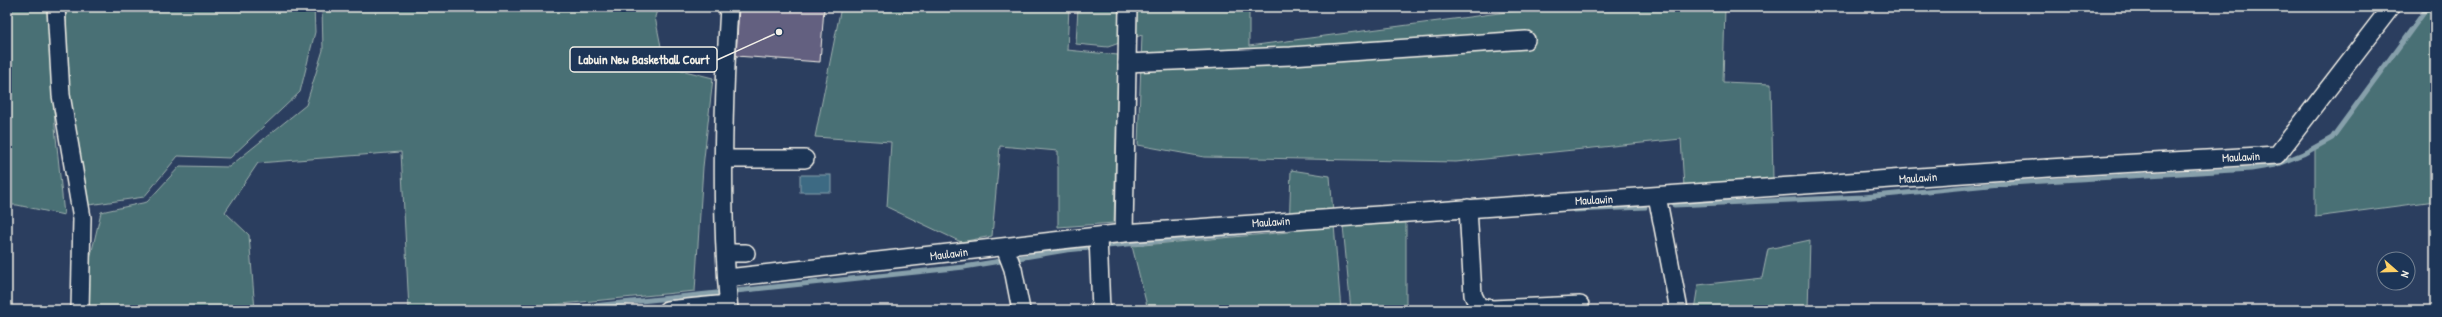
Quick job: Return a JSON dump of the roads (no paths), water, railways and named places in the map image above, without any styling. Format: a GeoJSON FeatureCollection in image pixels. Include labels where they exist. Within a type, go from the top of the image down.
{"type":"FeatureCollection","features":[{"type":"Feature","properties":{"kind":"street"},"geometry":{"type":"LineString","coordinates":[[56,7],[61,95],[82,218],[80,310]]}},
{"type":"Feature","properties":{"kind":"street"},"geometry":{"type":"LineString","coordinates":[[667,310],[728,307],[723,209],[725,79],[729,7]]}},
{"type":"Feature","properties":{"kind":"street"},"geometry":{"type":"LineString","coordinates":[[1124,233],[1128,7]]}},
{"type":"Feature","properties":{"kind":"street","name":"Maulawin"},"geometry":{"type":"LineString","coordinates":[[727,278],[1005,248],[1124,233],[2048,168],[2277,155],[2390,7]]}},
{"type":"Feature","properties":{"kind":"street"},"geometry":{"type":"LineString","coordinates":[[1127,63],[1291,56],[1526,40]]}},
{"type":"Feature","properties":{"kind":"street"},"geometry":{"type":"LineString","coordinates":[[724,159],[805,159]]}},
{"type":"Feature","properties":{"kind":"street"},"geometry":{"type":"LineString","coordinates":[[1657,196],[1679,310]]}},
{"type":"Feature","properties":{"kind":"street"},"geometry":{"type":"LineString","coordinates":[[1468,208],[1473,295],[1479,306],[1492,308],[1580,305]]}},
{"type":"Feature","properties":{"kind":"street"},"geometry":{"type":"LineString","coordinates":[[1098,237],[1101,310]]}},
{"type":"Feature","properties":{"kind":"street"},"geometry":{"type":"LineString","coordinates":[[1005,248],[1013,269],[1021,310]]}},
{"type":"Feature","properties":{"kind":"street"},"geometry":{"type":"LineString","coordinates":[[726,252],[746,253]]}},
{"type":"Feature","properties":{"kind":"water"},"geometry":{"type":"Polygon","coordinates":[[[800,175],[831,175],[831,192],[800,192],[800,175]]]}},
{"type":"Feature","properties":{"kind":"waterway"},"geometry":{"type":"LineString","coordinates":[[1674,205],[1864,197],[2010,183],[2251,169],[2275,165],[2303,154],[2332,138],[2428,7]]}},
{"type":"Feature","properties":{"kind":"waterway"},"geometry":{"type":"LineString","coordinates":[[1574,210],[1645,207]]}},
{"type":"Feature","properties":{"kind":"waterway"},"geometry":{"type":"LineString","coordinates":[[555,310],[964,267],[1066,250],[1251,232]]}},
{"type":"Feature","properties":{"kind":"place","name":"Labuin New Basketball Court"},"geometry":{"type":"Point","coordinates":[779,32]}}]}
